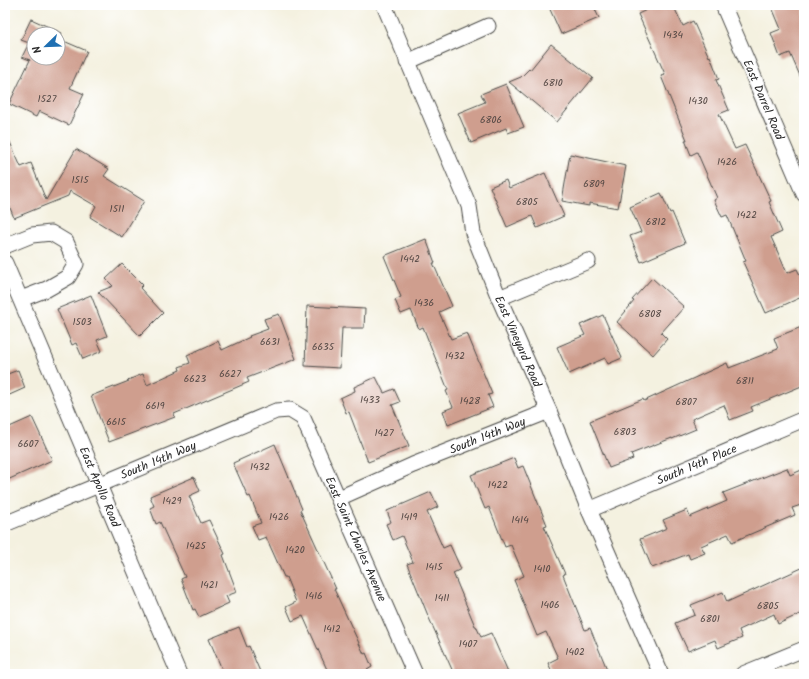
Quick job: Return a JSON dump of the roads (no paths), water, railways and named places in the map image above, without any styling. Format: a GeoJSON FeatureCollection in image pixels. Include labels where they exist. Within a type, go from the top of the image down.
{"type":"FeatureCollection","features":[{"type":"Feature","properties":{"kind":"street","name":"East Vineyard Road"},"geometry":{"type":"LineString","coordinates":[[384,5],[469,206],[474,233],[499,298],[549,411],[589,510],[661,674]]}},
{"type":"Feature","properties":{"kind":"street","name":"East Darrel Road"},"geometry":{"type":"LineString","coordinates":[[723,5],[804,194]]}},
{"type":"Feature","properties":{"kind":"street"},"geometry":{"type":"LineString","coordinates":[[407,62],[488,26]]}},
{"type":"Feature","properties":{"kind":"street"},"geometry":{"type":"LineString","coordinates":[[5,246],[32,235],[51,233],[66,242],[76,264],[68,277],[46,289],[21,299]]}},
{"type":"Feature","properties":{"kind":"street"},"geometry":{"type":"LineString","coordinates":[[499,298],[588,261]]}},
{"type":"Feature","properties":{"kind":"street","name":"East Apollo Road"},"geometry":{"type":"LineString","coordinates":[[5,262],[179,674]]}},
{"type":"Feature","properties":{"kind":"street","name":"South 14th Way"},"geometry":{"type":"LineString","coordinates":[[5,524],[276,412],[290,410]]}},
{"type":"Feature","properties":{"kind":"street","name":"East Saint Charles Avenue"},"geometry":{"type":"LineString","coordinates":[[290,410],[303,418],[415,674]]}},
{"type":"Feature","properties":{"kind":"street","name":"South 14th Way"},"geometry":{"type":"LineString","coordinates":[[339,498],[413,465],[549,411]]}},
{"type":"Feature","properties":{"kind":"street","name":"South 14th Place"},"geometry":{"type":"LineString","coordinates":[[589,510],[804,419]]}},
{"type":"Feature","properties":{"kind":"street"},"geometry":{"type":"LineString","coordinates":[[743,674],[804,649]]}}]}
